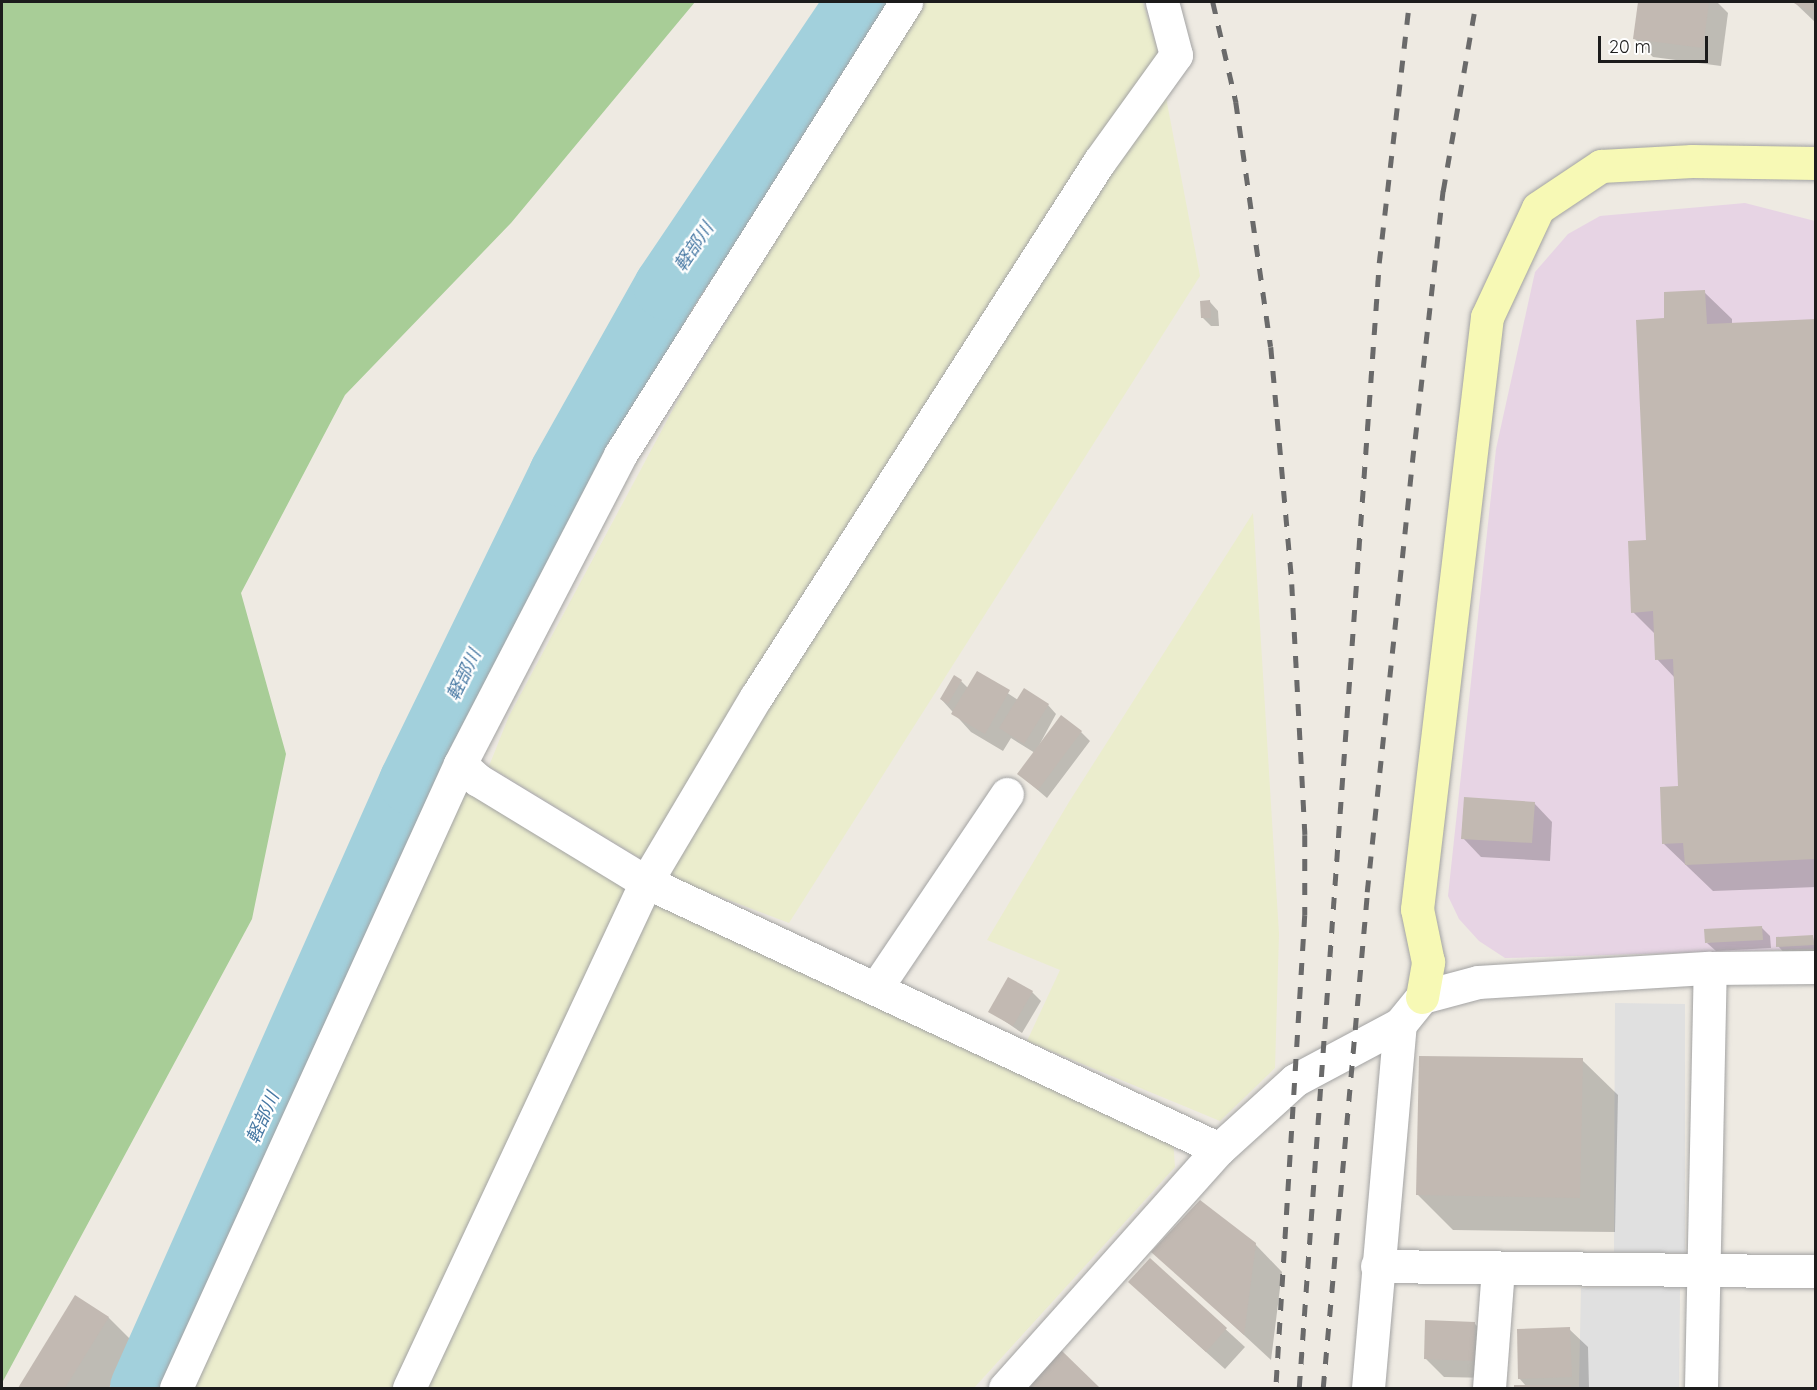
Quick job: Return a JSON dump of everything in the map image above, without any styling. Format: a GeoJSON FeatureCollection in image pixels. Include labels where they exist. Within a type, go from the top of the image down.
{"type":"FeatureCollection","features":[{"type":"Feature","properties":{"kind":"street"},"geometry":{"type":"LineString","coordinates":[[176,1389],[460,764],[620,455],[906,2]]}},
{"type":"Feature","properties":{"kind":"street"},"geometry":{"type":"LineString","coordinates":[[410,1389],[646,882],[756,697],[1099,162],[1176,55],[1162,2]]}},
{"type":"Feature","properties":{"kind":"street"},"geometry":{"type":"LineString","coordinates":[[1005,1389],[1219,1149],[1295,1080],[1400,1024],[1422,997],[1428,962],[1418,909],[1486,317],[1538,208],[1601,166],[1692,161],[1815,163]]}},
{"type":"Feature","properties":{"kind":"street"},"geometry":{"type":"LineString","coordinates":[[460,764],[478,780],[646,882],[1219,1149]]}},
{"type":"Feature","properties":{"kind":"street"},"geometry":{"type":"LineString","coordinates":[[876,988],[1007,794]]}},
{"type":"Feature","properties":{"kind":"street"},"geometry":{"type":"LineString","coordinates":[[1422,997],[1478,982],[1710,968],[1815,967]]}},
{"type":"Feature","properties":{"kind":"street"},"geometry":{"type":"LineString","coordinates":[[1701,1389],[1710,968]]}},
{"type":"Feature","properties":{"kind":"street"},"geometry":{"type":"LineString","coordinates":[[1368,1389],[1400,1024]]}},
{"type":"Feature","properties":{"kind":"street"},"geometry":{"type":"LineString","coordinates":[[1377,1266],[1815,1271]]}},
{"type":"Feature","properties":{"kind":"street"},"geometry":{"type":"LineString","coordinates":[[1489,1389],[1498,1268]]}},
{"type":"Feature","properties":{"kind":"shaded area"},"geometry":{"type":"Polygon","coordinates":[[[1745,203],[1815,221],[1815,949],[1505,958],[1479,941],[1459,919],[1448,896],[1496,449],[1535,272],[1568,234],[1600,216],[1745,203]]]}},
{"type":"Feature","properties":{"kind":"shaded area"},"geometry":{"type":"Polygon","coordinates":[[[1615,1003],[1685,1004],[1685,1253],[1614,1252],[1615,1003]]]}},
{"type":"Feature","properties":{"kind":"shaded area"},"geometry":{"type":"Polygon","coordinates":[[[1680,1286],[1679,1388],[1579,1388],[1581,1288],[1680,1286]]]}},
{"type":"Feature","properties":{"kind":"green space"},"geometry":{"type":"Polygon","coordinates":[[[2,2],[695,2],[511,223],[345,395],[241,593],[286,754],[252,919],[2,1383],[2,2]]]}},
{"type":"Feature","properties":{"kind":"green space"},"geometry":{"type":"Polygon","coordinates":[[[923,2],[1143,2],[1156,45],[1200,276],[789,923],[676,880],[489,766],[509,716],[679,398],[923,2]]]}},
{"type":"Feature","properties":{"kind":"green space"},"geometry":{"type":"Polygon","coordinates":[[[1253,513],[1279,934],[1275,1068],[1220,1121],[1027,1041],[1060,970],[987,940],[1069,802],[1253,513]]]}},
{"type":"Feature","properties":{"kind":"green space"},"geometry":{"type":"Polygon","coordinates":[[[474,791],[670,911],[1096,1109],[1173,1138],[1175,1167],[974,1388],[186,1388],[459,793],[474,791]]]}},
{"type":"Feature","properties":{"kind":"building"},"geometry":{"type":"Polygon","coordinates":[[[1638,2],[1709,2],[1703,48],[1633,39],[1638,2]]]}},
{"type":"Feature","properties":{"kind":"building"},"geometry":{"type":"Polygon","coordinates":[[[1792,2],[1816,2],[1816,11],[1807,10],[1792,2]]]}},
{"type":"Feature","properties":{"kind":"building"},"geometry":{"type":"Polygon","coordinates":[[[1705,290],[1707,324],[1816,319],[1816,859],[1685,865],[1683,843],[1662,844],[1660,787],[1678,786],[1673,659],[1655,660],[1653,611],[1631,613],[1628,541],[1646,540],[1636,320],[1664,318],[1664,292],[1705,290]]]}},
{"type":"Feature","properties":{"kind":"building"},"geometry":{"type":"Polygon","coordinates":[[[1210,300],[1211,318],[1201,318],[1200,301],[1210,300]]]}},
{"type":"Feature","properties":{"kind":"building"},"geometry":{"type":"Polygon","coordinates":[[[977,671],[1010,690],[985,734],[951,714],[977,671]]]}},
{"type":"Feature","properties":{"kind":"building"},"geometry":{"type":"Polygon","coordinates":[[[954,675],[962,680],[948,704],[940,699],[954,675]]]}},
{"type":"Feature","properties":{"kind":"building"},"geometry":{"type":"Polygon","coordinates":[[[1024,688],[1049,704],[1024,744],[999,728],[1024,688]]]}},
{"type":"Feature","properties":{"kind":"building"},"geometry":{"type":"Polygon","coordinates":[[[1061,715],[1082,731],[1038,790],[1017,774],[1061,715]]]}},
{"type":"Feature","properties":{"kind":"building"},"geometry":{"type":"Polygon","coordinates":[[[1464,797],[1535,802],[1532,843],[1461,839],[1464,797]]]}},
{"type":"Feature","properties":{"kind":"building"},"geometry":{"type":"Polygon","coordinates":[[[1762,926],[1763,940],[1705,943],[1704,929],[1762,926]]]}},
{"type":"Feature","properties":{"kind":"building"},"geometry":{"type":"Polygon","coordinates":[[[1813,935],[1814,945],[1776,947],[1776,937],[1813,935]]]}},
{"type":"Feature","properties":{"kind":"building"},"geometry":{"type":"Polygon","coordinates":[[[1008,977],[1033,991],[1013,1026],[988,1012],[1008,977]]]}},
{"type":"Feature","properties":{"kind":"building"},"geometry":{"type":"Polygon","coordinates":[[[1419,1056],[1583,1058],[1580,1198],[1416,1195],[1419,1056]]]}},
{"type":"Feature","properties":{"kind":"building"},"geometry":{"type":"Polygon","coordinates":[[[1200,1200],[1256,1243],[1244,1335],[1151,1252],[1200,1200]]]}},
{"type":"Feature","properties":{"kind":"building"},"geometry":{"type":"Polygon","coordinates":[[[1150,1258],[1227,1328],[1206,1352],[1128,1282],[1150,1258]]]}},
{"type":"Feature","properties":{"kind":"building"},"geometry":{"type":"Polygon","coordinates":[[[75,1295],[109,1317],[65,1388],[18,1388],[75,1295]]]}},
{"type":"Feature","properties":{"kind":"building"},"geometry":{"type":"Polygon","coordinates":[[[1425,1320],[1475,1322],[1474,1361],[1424,1359],[1425,1320]]]}},
{"type":"Feature","properties":{"kind":"building"},"geometry":{"type":"Polygon","coordinates":[[[1570,1327],[1572,1377],[1518,1379],[1517,1329],[1570,1327]]]}},
{"type":"Feature","properties":{"kind":"building"},"geometry":{"type":"Polygon","coordinates":[[[1061,1350],[1100,1388],[1023,1388],[1061,1350]]]}},
{"type":"Feature","properties":{"kind":"building"},"geometry":{"type":"Polygon","coordinates":[[[1514,1385],[1571,1385],[1571,1388],[1514,1388],[1514,1385]]]}},
{"type":"Feature","properties":{"kind":"waterway","name":"軽部川"},"geometry":{"type":"LineString","coordinates":[[143,1388],[412,782],[562,474],[667,287],[859,2]]}},
{"type":"Feature","properties":{"kind":"railway"},"geometry":{"type":"LineString","coordinates":[[1213,2],[1236,102],[1271,347],[1292,584],[1305,835],[1305,915],[1276,1388]]}},
{"type":"Feature","properties":{"kind":"railway"},"geometry":{"type":"LineString","coordinates":[[1299,1388],[1379,263],[1409,2]]}},
{"type":"Feature","properties":{"kind":"railway"},"geometry":{"type":"LineString","coordinates":[[1323,1388],[1367,892],[1415,439],[1443,191],[1476,2]]}}]}
